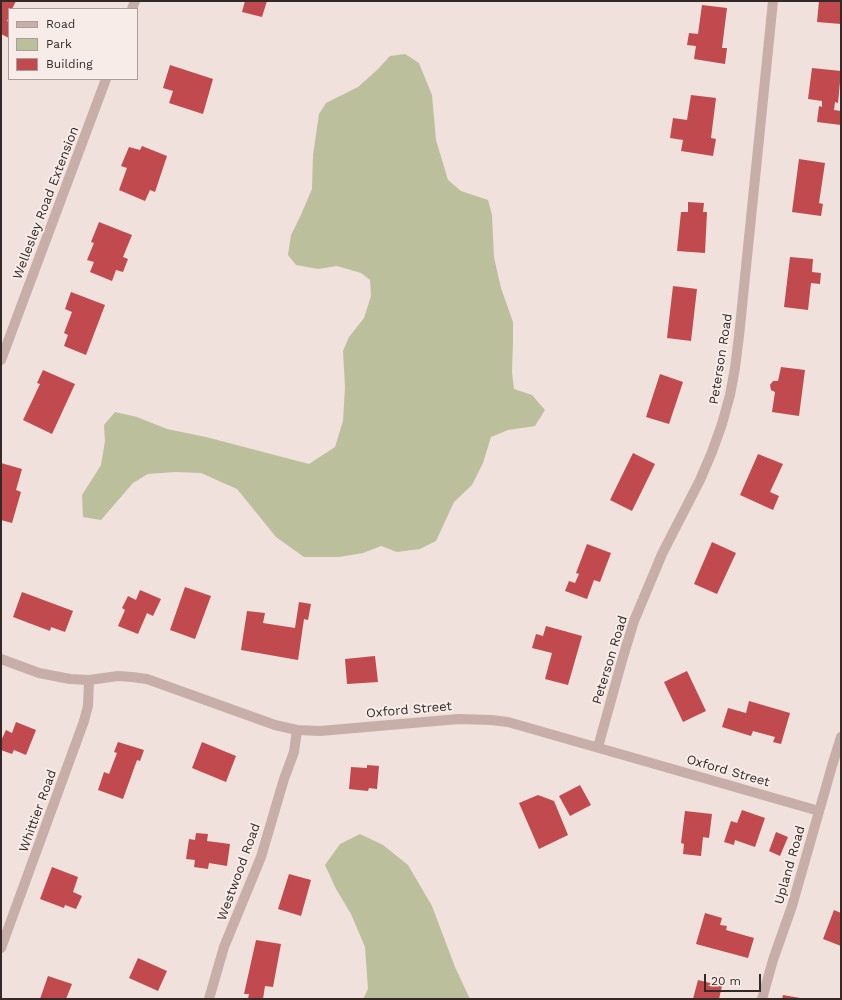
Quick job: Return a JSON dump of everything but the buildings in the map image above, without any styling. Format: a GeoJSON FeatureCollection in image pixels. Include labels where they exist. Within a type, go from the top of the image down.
{"type":"FeatureCollection","features":[{"type":"Feature","properties":{"kind":"street","name":"Peterson Road"},"geometry":{"type":"LineString","coordinates":[[598,747],[634,621],[662,554],[700,480],[712,452],[730,395],[739,336],[773,1]]}},
{"type":"Feature","properties":{"kind":"street","name":"Wellesley Road Extension"},"geometry":{"type":"LineString","coordinates":[[1,360],[106,80]]}},
{"type":"Feature","properties":{"kind":"street","name":"Oxford Street"},"geometry":{"type":"LineString","coordinates":[[1,659],[39,673],[70,679],[89,680],[118,676],[132,676],[147,679],[275,725],[297,730],[320,731],[476,718],[508,722],[819,811]]}},
{"type":"Feature","properties":{"kind":"street","name":"Whittier Road"},"geometry":{"type":"LineString","coordinates":[[1,948],[84,721],[88,706],[89,680]]}},
{"type":"Feature","properties":{"kind":"street","name":"Westwood Road"},"geometry":{"type":"LineString","coordinates":[[209,999],[218,972],[224,946],[261,857],[284,779],[294,752],[297,730]]}},
{"type":"Feature","properties":{"kind":"street","name":"Upland Road"},"geometry":{"type":"LineString","coordinates":[[762,999],[773,960],[792,906],[841,737]]}},
{"type":"Feature","properties":{"kind":"green space"},"geometry":{"type":"Polygon","coordinates":[[[405,54],[419,63],[432,95],[436,140],[448,180],[461,191],[488,200],[492,215],[494,257],[501,288],[513,322],[512,372],[514,389],[532,395],[545,410],[535,426],[508,430],[491,437],[483,463],[472,485],[454,502],[436,541],[420,549],[397,552],[381,546],[363,553],[339,557],[304,557],[276,537],[237,489],[201,473],[175,472],[148,474],[133,483],[101,520],[83,517],[82,495],[101,465],[105,441],[104,425],[115,412],[137,417],[167,429],[206,437],[309,464],[335,447],[343,421],[345,387],[343,351],[349,337],[364,318],[371,296],[370,280],[361,273],[337,266],[318,269],[296,265],[288,255],[291,235],[312,189],[313,155],[319,114],[326,103],[358,87],[390,56],[405,54]]]}},
{"type":"Feature","properties":{"kind":"green space"},"geometry":{"type":"Polygon","coordinates":[[[360,834],[383,845],[408,865],[432,906],[455,967],[470,999],[363,999],[368,989],[365,947],[351,914],[336,889],[325,865],[340,844],[360,834]]]}}]}
